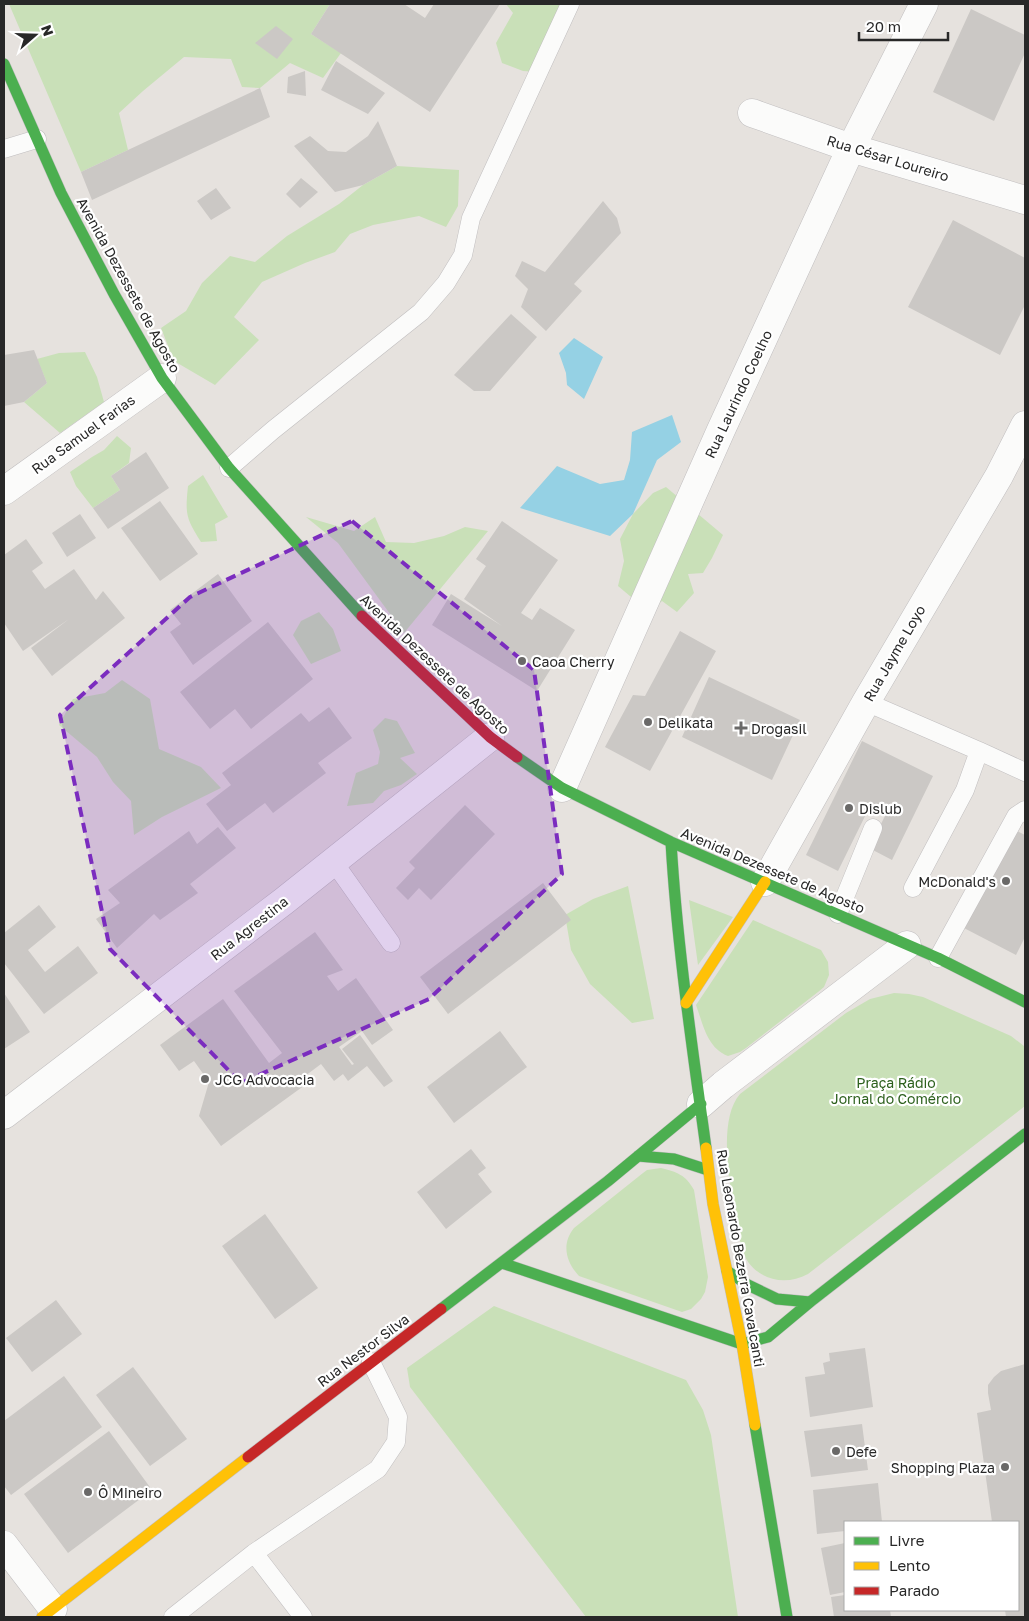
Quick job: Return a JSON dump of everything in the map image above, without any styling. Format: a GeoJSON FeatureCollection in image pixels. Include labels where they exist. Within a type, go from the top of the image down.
{"type":"FeatureCollection","features":[{"type":"Feature","properties":{"kind":"main road","name":"Avenida Dezessete de Agosto"},"geometry":{"type":"LineString","coordinates":[[4,64],[61,193],[105,277],[162,378],[229,468],[367,622],[490,737],[562,788],[671,842],[938,958],[1025,1002]]}},
{"type":"Feature","properties":{"kind":"main road","name":"Rua Leonardo Bezerra Cavalcanti"},"geometry":{"type":"LineString","coordinates":[[671,842],[675,906],[686,1003],[713,1204],[742,1344],[787,1617]]}},
{"type":"Feature","properties":{"kind":"main road"},"geometry":{"type":"LineString","coordinates":[[686,1003],[765,882]]}},
{"type":"Feature","properties":{"kind":"main road","name":"Rua Nestor Silva"},"geometry":{"type":"LineString","coordinates":[[47,1613],[217,1480],[608,1182],[701,1104]]}},
{"type":"Feature","properties":{"kind":"main road"},"geometry":{"type":"LineString","coordinates":[[502,1264],[742,1344],[768,1337],[1025,1134]]}},
{"type":"Feature","properties":{"kind":"main road"},"geometry":{"type":"LineString","coordinates":[[638,1156],[669,1157],[687,1161],[708,1170]]}},
{"type":"Feature","properties":{"kind":"main road"},"geometry":{"type":"LineString","coordinates":[[727,1271],[748,1285],[777,1299],[810,1302]]}},
{"type":"Feature","properties":{"kind":"street","name":"Rua Laurindo Coelho"},"geometry":{"type":"LineString","coordinates":[[562,788],[725,421],[852,148],[924,4]]}},
{"type":"Feature","properties":{"kind":"street","name":"Rua César Loureiro"},"geometry":{"type":"LineString","coordinates":[[752,113],[852,148],[1025,200]]}},
{"type":"Feature","properties":{"kind":"street","name":"Rua Samuel Farias"},"geometry":{"type":"LineString","coordinates":[[4,491],[162,378]]}},
{"type":"Feature","properties":{"kind":"street","name":"Rua Jayme Loyo"},"geometry":{"type":"LineString","coordinates":[[765,882],[866,702],[999,476],[1025,425]]}},
{"type":"Feature","properties":{"kind":"street","name":"Rua Agrestina"},"geometry":{"type":"LineString","coordinates":[[4,1115],[284,901],[490,737]]}},
{"type":"Feature","properties":{"kind":"street"},"geometry":{"type":"LineString","coordinates":[[701,1104],[723,1085],[907,945]]}},
{"type":"Feature","properties":{"kind":"street"},"geometry":{"type":"LineString","coordinates":[[4,1545],[47,1613]]}},
{"type":"Feature","properties":{"kind":"lane"},"geometry":{"type":"LineString","coordinates":[[229,468],[273,430],[421,312],[446,283],[463,255],[471,218],[570,4]]}},
{"type":"Feature","properties":{"kind":"lane"},"geometry":{"type":"LineString","coordinates":[[4,149],[37,139]]}},
{"type":"Feature","properties":{"kind":"lane"},"geometry":{"type":"LineString","coordinates":[[866,702],[1025,772]]}},
{"type":"Feature","properties":{"kind":"lane"},"geometry":{"type":"LineString","coordinates":[[913,888],[965,790],[979,751]]}},
{"type":"Feature","properties":{"kind":"lane"},"geometry":{"type":"LineString","coordinates":[[938,958],[1016,816],[1025,810]]}},
{"type":"Feature","properties":{"kind":"lane"},"geometry":{"type":"LineString","coordinates":[[838,914],[872,828]]}},
{"type":"Feature","properties":{"kind":"lane"},"geometry":{"type":"LineString","coordinates":[[333,861],[391,943]]}},
{"type":"Feature","properties":{"kind":"lane"},"geometry":{"type":"LineString","coordinates":[[173,1617],[254,1553],[378,1469],[396,1442],[398,1417],[371,1362]]}},
{"type":"Feature","properties":{"kind":"lane"},"geometry":{"type":"LineString","coordinates":[[254,1553],[303,1617]]}},
{"type":"Feature","properties":{"kind":"highlighted area"},"geometry":{"type":"Polygon","coordinates":[[[352,521],[534,670],[562,874],[429,999],[241,1083],[110,949],[60,715],[190,597],[352,521]]]}},
{"type":"Feature","properties":{"kind":"green space"},"geometry":{"type":"Polygon","coordinates":[[[9,4],[330,4],[311,34],[341,53],[323,78],[290,63],[260,88],[242,87],[231,59],[184,57],[119,113],[128,150],[81,172],[9,4]]]}},
{"type":"Feature","properties":{"kind":"green space"},"geometry":{"type":"Polygon","coordinates":[[[506,4],[570,4],[538,72],[523,71],[502,63],[496,43],[513,13],[506,4]]]}},
{"type":"Feature","properties":{"kind":"green space"},"geometry":{"type":"Polygon","coordinates":[[[397,166],[459,170],[458,206],[446,227],[419,216],[373,225],[350,234],[335,252],[262,282],[234,317],[259,340],[215,385],[174,361],[161,328],[186,311],[202,283],[230,256],[255,262],[287,236],[339,204],[363,185],[397,166]]]}},
{"type":"Feature","properties":{"kind":"green space"},"geometry":{"type":"Polygon","coordinates":[[[85,352],[97,377],[104,402],[60,433],[24,402],[47,383],[37,359],[59,353],[85,352]]]}},
{"type":"Feature","properties":{"kind":"green space"},"geometry":{"type":"Polygon","coordinates":[[[117,436],[131,448],[129,463],[111,476],[120,490],[93,508],[76,486],[70,472],[104,450],[117,436]]]}},
{"type":"Feature","properties":{"kind":"green space"},"geometry":{"type":"Polygon","coordinates":[[[203,475],[228,517],[215,524],[217,541],[201,542],[188,516],[188,486],[203,475]]]}},
{"type":"Feature","properties":{"kind":"green space"},"geometry":{"type":"Polygon","coordinates":[[[666,487],[723,535],[703,573],[688,574],[694,593],[677,612],[662,601],[649,612],[618,586],[624,561],[620,539],[633,514],[653,493],[666,487]]]}},
{"type":"Feature","properties":{"kind":"green space"},"geometry":{"type":"Polygon","coordinates":[[[306,517],[354,531],[375,517],[386,542],[414,543],[444,536],[465,527],[488,531],[404,633],[338,543],[306,517]]]}},
{"type":"Feature","properties":{"kind":"green space"},"geometry":{"type":"Polygon","coordinates":[[[319,612],[333,629],[341,651],[311,664],[293,635],[301,621],[319,612]]]}},
{"type":"Feature","properties":{"kind":"green space"},"geometry":{"type":"Polygon","coordinates":[[[122,680],[150,699],[159,749],[201,767],[221,788],[162,817],[134,835],[131,801],[113,782],[97,757],[59,725],[73,699],[105,693],[122,680]]]}},
{"type":"Feature","properties":{"kind":"green space"},"geometry":{"type":"Polygon","coordinates":[[[385,718],[397,721],[415,753],[400,758],[417,774],[401,785],[384,791],[373,803],[347,806],[356,773],[378,764],[380,752],[373,730],[385,718]]]}},
{"type":"Feature","properties":{"kind":"green space"},"geometry":{"type":"Polygon","coordinates":[[[628,886],[654,1019],[632,1023],[590,984],[571,950],[565,915],[593,899],[628,886]]]}},
{"type":"Feature","properties":{"kind":"green space"},"geometry":{"type":"Polygon","coordinates":[[[689,900],[733,917],[698,965],[689,900]]]}},
{"type":"Feature","properties":{"kind":"green space"},"geometry":{"type":"Polygon","coordinates":[[[753,920],[821,950],[828,962],[829,975],[824,987],[818,992],[746,1048],[728,1056],[710,1041],[696,1005],[753,920]]]}},
{"type":"Feature","properties":{"kind":"green space","name":"Praça Rádio Jornal do Comércio"},"geometry":{"type":"Polygon","coordinates":[[[894,993],[923,997],[1011,1036],[1024,1046],[1025,1106],[808,1274],[788,1280],[778,1280],[760,1274],[747,1260],[742,1250],[731,1192],[727,1147],[728,1126],[732,1108],[740,1094],[846,1013],[870,999],[894,993]]]}},
{"type":"Feature","properties":{"kind":"green space"},"geometry":{"type":"Polygon","coordinates":[[[661,1168],[680,1175],[688,1181],[694,1190],[708,1277],[705,1292],[701,1299],[691,1309],[682,1312],[579,1276],[568,1259],[566,1247],[567,1240],[574,1228],[647,1170],[661,1168]]]}},
{"type":"Feature","properties":{"kind":"green space"},"geometry":{"type":"Polygon","coordinates":[[[494,1306],[686,1380],[703,1410],[711,1435],[738,1617],[586,1617],[410,1387],[407,1368],[494,1306]]]}},
{"type":"Feature","properties":{"kind":"water"},"geometry":{"type":"Polygon","coordinates":[[[574,338],[603,357],[584,399],[567,385],[566,373],[559,353],[574,338]]]}},
{"type":"Feature","properties":{"kind":"water"},"geometry":{"type":"Polygon","coordinates":[[[672,415],[681,442],[657,460],[633,514],[610,536],[520,508],[557,466],[600,484],[624,480],[630,460],[632,432],[672,415]]]}},
{"type":"Feature","properties":{"kind":"building"},"geometry":{"type":"Polygon","coordinates":[[[330,4],[404,4],[425,18],[434,4],[500,4],[430,112],[311,34],[330,4]]]}},
{"type":"Feature","properties":{"kind":"building"},"geometry":{"type":"Polygon","coordinates":[[[971,9],[1025,35],[1025,53],[994,121],[933,92],[971,9]]]}},
{"type":"Feature","properties":{"kind":"building"},"geometry":{"type":"Polygon","coordinates":[[[276,26],[293,39],[277,59],[255,43],[276,26]]]}},
{"type":"Feature","properties":{"kind":"building"},"geometry":{"type":"Polygon","coordinates":[[[336,61],[385,93],[368,114],[321,90],[336,61]]]}},
{"type":"Feature","properties":{"kind":"building"},"geometry":{"type":"Polygon","coordinates":[[[305,71],[306,96],[287,93],[288,77],[305,71]]]}},
{"type":"Feature","properties":{"kind":"building"},"geometry":{"type":"Polygon","coordinates":[[[260,88],[270,117],[92,200],[81,172],[260,88]]]}},
{"type":"Feature","properties":{"kind":"building"},"geometry":{"type":"Polygon","coordinates":[[[378,121],[397,166],[363,185],[335,192],[294,146],[310,136],[328,151],[346,152],[368,136],[378,121]]]}},
{"type":"Feature","properties":{"kind":"building"},"geometry":{"type":"Polygon","coordinates":[[[301,178],[318,192],[300,208],[286,194],[301,178]]]}},
{"type":"Feature","properties":{"kind":"building"},"geometry":{"type":"Polygon","coordinates":[[[216,188],[231,208],[211,220],[197,201],[216,188]]]}},
{"type":"Feature","properties":{"kind":"building"},"geometry":{"type":"Polygon","coordinates":[[[603,201],[617,218],[621,233],[574,284],[582,291],[546,331],[521,307],[528,289],[515,276],[522,261],[545,272],[603,201]]]}},
{"type":"Feature","properties":{"kind":"building"},"geometry":{"type":"Polygon","coordinates":[[[953,220],[1025,258],[1025,305],[1000,355],[908,307],[953,220]]]}},
{"type":"Feature","properties":{"kind":"building"},"geometry":{"type":"Polygon","coordinates":[[[511,314],[537,337],[490,391],[474,391],[454,375],[511,314]]]}},
{"type":"Feature","properties":{"kind":"building"},"geometry":{"type":"Polygon","coordinates":[[[34,350],[47,383],[24,402],[4,406],[4,355],[34,350]]]}},
{"type":"Feature","properties":{"kind":"building"},"geometry":{"type":"Polygon","coordinates":[[[146,452],[169,488],[108,529],[93,508],[120,490],[111,476],[146,452]]]}},
{"type":"Feature","properties":{"kind":"building"},"geometry":{"type":"Polygon","coordinates":[[[160,501],[198,554],[160,581],[121,528],[160,501]]]}},
{"type":"Feature","properties":{"kind":"building"},"geometry":{"type":"Polygon","coordinates":[[[80,514],[96,538],[67,557],[52,533],[80,514]]]}},
{"type":"Feature","properties":{"kind":"building"},"geometry":{"type":"Polygon","coordinates":[[[502,521],[558,560],[521,613],[532,620],[540,608],[575,630],[537,691],[432,625],[451,594],[502,626],[464,599],[486,566],[476,559],[502,521]]]}},
{"type":"Feature","properties":{"kind":"building"},"geometry":{"type":"Polygon","coordinates":[[[26,539],[43,563],[32,571],[45,589],[74,569],[96,600],[103,591],[125,618],[52,676],[31,648],[69,619],[23,651],[4,623],[4,555],[26,539]]]}},
{"type":"Feature","properties":{"kind":"building"},"geometry":{"type":"Polygon","coordinates":[[[218,574],[252,621],[193,665],[170,632],[181,624],[170,610],[218,574]]]}},
{"type":"Feature","properties":{"kind":"building"},"geometry":{"type":"Polygon","coordinates":[[[268,622],[313,679],[251,729],[235,709],[210,729],[180,692],[268,622]]]}},
{"type":"Feature","properties":{"kind":"building","name":"Delikata"},"geometry":{"type":"Polygon","coordinates":[[[680,631],[716,651],[650,771],[605,747],[633,695],[645,696],[680,631]]]}},
{"type":"Feature","properties":{"kind":"building","name":"Drogasil"},"geometry":{"type":"Polygon","coordinates":[[[709,677],[800,720],[772,780],[682,737],[709,677]]]}},
{"type":"Feature","properties":{"kind":"building"},"geometry":{"type":"Polygon","coordinates":[[[329,707],[352,738],[318,763],[326,773],[273,813],[265,803],[227,831],[206,804],[231,785],[222,773],[301,713],[309,722],[329,707]]]}},
{"type":"Feature","properties":{"kind":"building","name":"Dislub"},"geometry":{"type":"Polygon","coordinates":[[[862,741],[933,776],[892,860],[869,848],[887,812],[871,804],[838,871],[806,855],[862,741]]]}},
{"type":"Feature","properties":{"kind":"building"},"geometry":{"type":"Polygon","coordinates":[[[465,805],[495,834],[431,900],[419,888],[408,900],[396,888],[415,868],[409,862],[465,805]]]}},
{"type":"Feature","properties":{"kind":"building"},"geometry":{"type":"Polygon","coordinates":[[[218,827],[236,848],[190,884],[198,893],[160,920],[154,914],[117,948],[96,919],[120,903],[108,890],[189,831],[197,844],[218,827]]]}},
{"type":"Feature","properties":{"kind":"building","name":"McDonald's"},"geometry":{"type":"Polygon","coordinates":[[[1013,829],[1025,835],[1025,937],[1016,955],[962,927],[1013,829]]]}},
{"type":"Feature","properties":{"kind":"building"},"geometry":{"type":"Polygon","coordinates":[[[543,883],[571,920],[448,1014],[420,977],[543,883]]]}},
{"type":"Feature","properties":{"kind":"building"},"geometry":{"type":"Polygon","coordinates":[[[39,905],[56,927],[28,950],[45,972],[78,946],[98,973],[44,1014],[4,963],[4,933],[39,905]]]}},
{"type":"Feature","properties":{"kind":"building"},"geometry":{"type":"Polygon","coordinates":[[[315,932],[343,970],[327,976],[338,991],[356,978],[393,1030],[372,1045],[362,1031],[339,1047],[352,1065],[354,1064],[342,1049],[360,1035],[393,1081],[384,1087],[367,1066],[348,1081],[343,1074],[334,1081],[321,1064],[301,1079],[305,1085],[221,1146],[199,1116],[209,1082],[194,1061],[179,1071],[160,1045],[223,999],[269,1063],[282,1053],[234,991],[315,932]]]}},
{"type":"Feature","properties":{"kind":"building"},"geometry":{"type":"Polygon","coordinates":[[[4,993],[30,1032],[4,1049],[4,993]]]}},
{"type":"Feature","properties":{"kind":"building"},"geometry":{"type":"Polygon","coordinates":[[[500,1031],[527,1067],[454,1123],[427,1087],[500,1031]]]}},
{"type":"Feature","properties":{"kind":"building"},"geometry":{"type":"Polygon","coordinates":[[[471,1149],[486,1168],[478,1174],[492,1192],[446,1229],[417,1192],[471,1149]]]}},
{"type":"Feature","properties":{"kind":"building"},"geometry":{"type":"Polygon","coordinates":[[[265,1214],[318,1288],[275,1319],[222,1246],[265,1214]]]}},
{"type":"Feature","properties":{"kind":"building"},"geometry":{"type":"Polygon","coordinates":[[[56,1300],[82,1334],[32,1372],[6,1338],[56,1300]]]}},
{"type":"Feature","properties":{"kind":"building"},"geometry":{"type":"Polygon","coordinates":[[[865,1348],[873,1407],[810,1417],[805,1377],[825,1374],[823,1363],[830,1361],[829,1353],[865,1348]]]}},
{"type":"Feature","properties":{"kind":"building","name":"Shopping Plaza"},"geometry":{"type":"Polygon","coordinates":[[[1025,1364],[1025,1617],[1006,1617],[1005,1611],[1019,1611],[1019,1521],[992,1521],[977,1413],[991,1410],[988,1385],[1001,1371],[1025,1364]]]}},
{"type":"Feature","properties":{"kind":"building"},"geometry":{"type":"Polygon","coordinates":[[[133,1367],[187,1439],[150,1466],[96,1395],[133,1367]]]}},
{"type":"Feature","properties":{"kind":"building"},"geometry":{"type":"Polygon","coordinates":[[[64,1376],[102,1427],[11,1495],[4,1486],[4,1421],[64,1376]]]}},
{"type":"Feature","properties":{"kind":"building","name":"Defe"},"geometry":{"type":"Polygon","coordinates":[[[862,1424],[868,1470],[811,1477],[804,1431],[862,1424]]]}},
{"type":"Feature","properties":{"kind":"building","name":"Ô Mineiro"},"geometry":{"type":"Polygon","coordinates":[[[109,1431],[152,1490],[68,1553],[24,1494],[109,1431]]]}},
{"type":"Feature","properties":{"kind":"building"},"geometry":{"type":"Polygon","coordinates":[[[878,1483],[882,1521],[844,1521],[844,1531],[817,1534],[813,1490],[878,1483]]]}},
{"type":"Feature","properties":{"kind":"building"},"geometry":{"type":"Polygon","coordinates":[[[844,1543],[844,1592],[830,1595],[821,1548],[844,1543]]]}},
{"type":"Feature","properties":{"kind":"building"},"geometry":{"type":"Polygon","coordinates":[[[844,1595],[844,1611],[890,1611],[891,1617],[834,1617],[831,1597],[844,1595]]]}},
{"type":"Feature","properties":{"kind":"traffic: fast"},"geometry":{"type":"LineString","coordinates":[[4,64],[61,193],[114,294],[162,378],[229,468],[362,616]]}},
{"type":"Feature","properties":{"kind":"traffic: fast"},"geometry":{"type":"LineString","coordinates":[[517,757],[562,788],[671,842],[938,958],[1025,1002]]}},
{"type":"Feature","properties":{"kind":"traffic: fast"},"geometry":{"type":"LineString","coordinates":[[671,842],[681,957],[706,1148]]}},
{"type":"Feature","properties":{"kind":"traffic: fast"},"geometry":{"type":"LineString","coordinates":[[441,1309],[608,1181],[701,1104]]}},
{"type":"Feature","properties":{"kind":"traffic: fast"},"geometry":{"type":"LineString","coordinates":[[502,1263],[742,1344],[768,1337],[1025,1134]]}},
{"type":"Feature","properties":{"kind":"traffic: fast"},"geometry":{"type":"LineString","coordinates":[[638,1156],[674,1159],[708,1170]]}},
{"type":"Feature","properties":{"kind":"traffic: fast"},"geometry":{"type":"LineString","coordinates":[[727,1271],[748,1285],[777,1299],[810,1302]]}},
{"type":"Feature","properties":{"kind":"traffic: fast"},"geometry":{"type":"LineString","coordinates":[[755,1425],[787,1617]]}},
{"type":"Feature","properties":{"kind":"traffic: slow"},"geometry":{"type":"LineString","coordinates":[[686,1003],[765,882]]}},
{"type":"Feature","properties":{"kind":"traffic: slow"},"geometry":{"type":"LineString","coordinates":[[706,1148],[713,1204],[742,1344],[755,1425]]}},
{"type":"Feature","properties":{"kind":"traffic: slow"},"geometry":{"type":"LineString","coordinates":[[42,1617],[248,1457]]}},
{"type":"Feature","properties":{"kind":"traffic: jam"},"geometry":{"type":"LineString","coordinates":[[362,616],[490,737],[517,757]]}},
{"type":"Feature","properties":{"kind":"traffic: jam"},"geometry":{"type":"LineString","coordinates":[[248,1457],[441,1309]]}},
{"type":"Feature","properties":{"kind":"place","name":"Caoa Cherry"},"geometry":{"type":"Point","coordinates":[522,661]}},
{"type":"Feature","properties":{"kind":"place","name":"Delikata"},"geometry":{"type":"Point","coordinates":[648,722]}},
{"type":"Feature","properties":{"kind":"place","name":"Drogasil"},"geometry":{"type":"Point","coordinates":[741,728]}},
{"type":"Feature","properties":{"kind":"place","name":"Dislub"},"geometry":{"type":"Point","coordinates":[849,808]}},
{"type":"Feature","properties":{"kind":"place","name":"McDonald's"},"geometry":{"type":"Point","coordinates":[1006,881]}},
{"type":"Feature","properties":{"kind":"place","name":"JCG Advocacia"},"geometry":{"type":"Point","coordinates":[205,1079]}},
{"type":"Feature","properties":{"kind":"place","name":"Defe"},"geometry":{"type":"Point","coordinates":[836,1451]}},
{"type":"Feature","properties":{"kind":"place","name":"Shopping Plaza"},"geometry":{"type":"Point","coordinates":[1005,1467]}},
{"type":"Feature","properties":{"kind":"place","name":"Ô Mineiro"},"geometry":{"type":"Point","coordinates":[88,1492]}}]}
